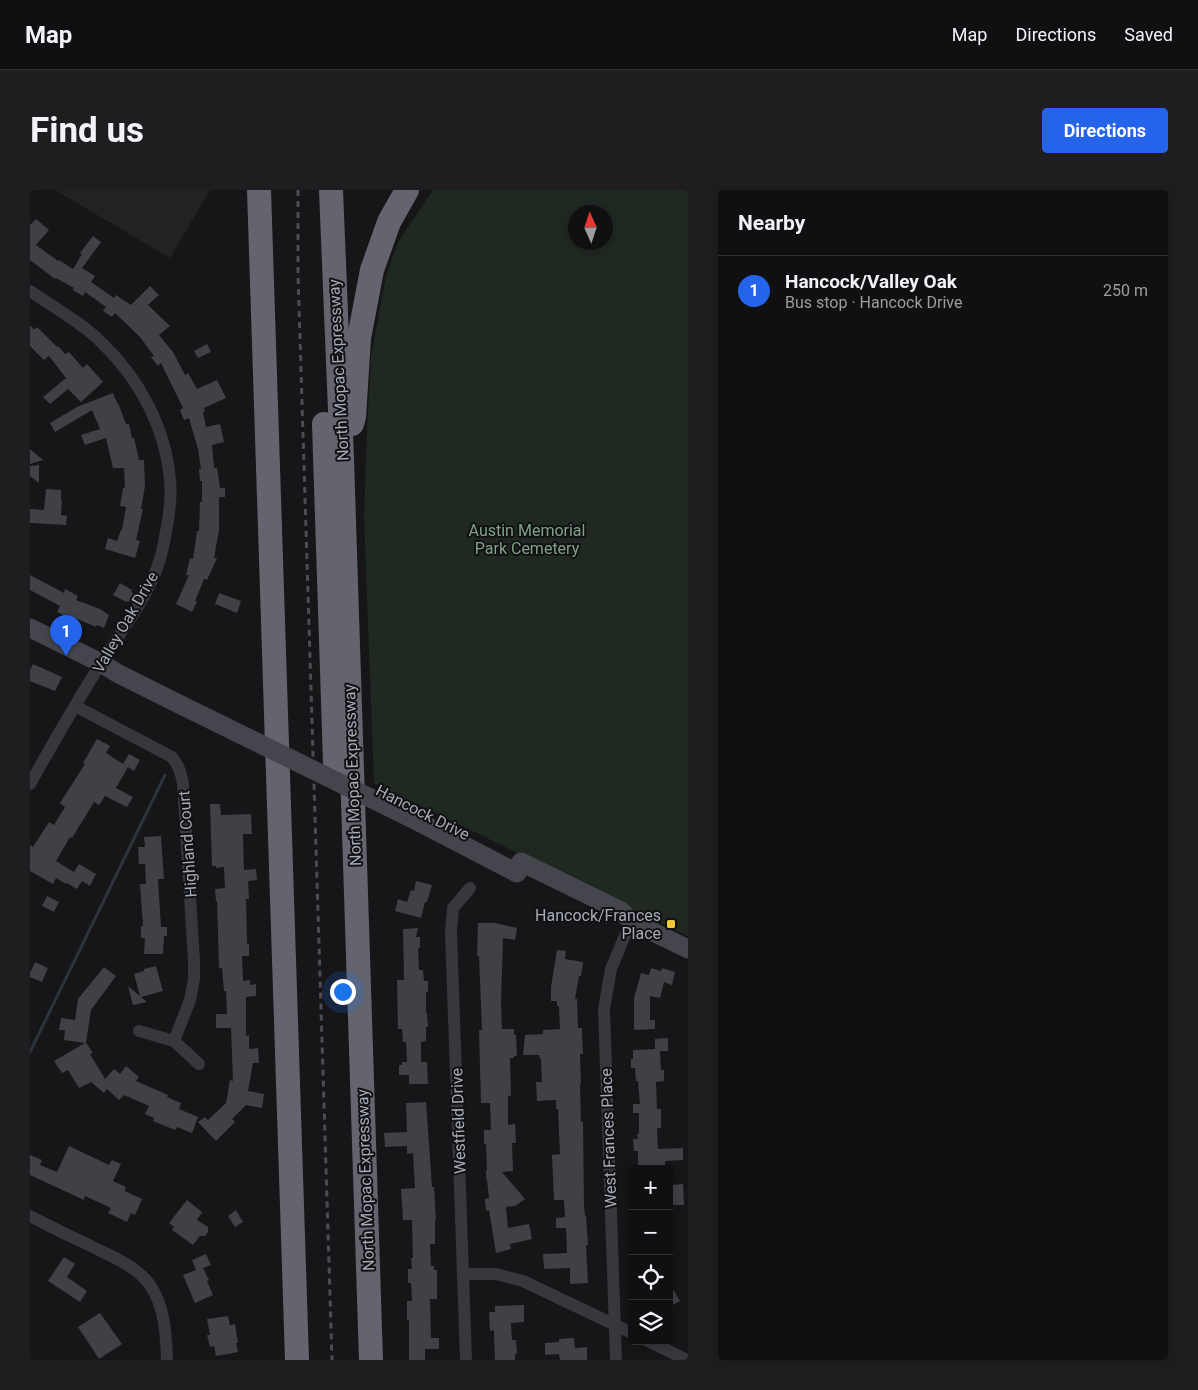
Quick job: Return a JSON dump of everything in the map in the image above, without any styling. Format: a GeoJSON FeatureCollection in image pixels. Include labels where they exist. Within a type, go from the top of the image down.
{"type":"FeatureCollection","features":[{"type":"Feature","properties":{"kind":"highway"},"geometry":{"type":"LineString","coordinates":[[245,190],[246,209],[261,290]]}},
{"type":"Feature","properties":{"kind":"highway"},"geometry":{"type":"LineString","coordinates":[[259,190],[297,1360]]}},
{"type":"Feature","properties":{"kind":"highway"},"geometry":{"type":"LineString","coordinates":[[274,190],[312,1360]]}},
{"type":"Feature","properties":{"kind":"highway"},"geometry":{"type":"LineString","coordinates":[[317,190],[327,285],[355,1360]]}},
{"type":"Feature","properties":{"kind":"highway","name":"North Mopac Expressway"},"geometry":{"type":"LineString","coordinates":[[331,190],[327,285],[342,459],[371,1360]]}},
{"type":"Feature","properties":{"kind":"highway"},"geometry":{"type":"LineString","coordinates":[[342,459],[354,417],[359,338],[372,270],[389,222],[407,190]]}},
{"type":"Feature","properties":{"kind":"street","name":"Valley Oak Drive"},"geometry":{"type":"LineString","coordinates":[[30,291],[78,323],[103,344],[128,372],[155,418],[170,480],[170,503],[162,553],[156,573],[30,784]]}},
{"type":"Feature","properties":{"kind":"street","name":"Hancock Drive"},"geometry":{"type":"LineString","coordinates":[[30,628],[101,663],[120,666],[186,701],[365,782],[519,867],[621,912],[631,921],[688,948]]}},
{"type":"Feature","properties":{"kind":"street","name":"Highland Court"},"geometry":{"type":"LineString","coordinates":[[75,706],[172,757],[181,772],[194,979],[190,1000],[174,1040]]}},
{"type":"Feature","properties":{"kind":"street","name":"Westfield Drive"},"geometry":{"type":"LineString","coordinates":[[466,1360],[451,932],[453,908],[470,888]]}},
{"type":"Feature","properties":{"kind":"street","name":"West Frances Place"},"geometry":{"type":"LineString","coordinates":[[616,1360],[604,1009],[611,969],[631,921]]}},
{"type":"Feature","properties":{"kind":"street"},"geometry":{"type":"LineString","coordinates":[[139,1030],[174,1040],[198,1064]]}},
{"type":"Feature","properties":{"kind":"street"},"geometry":{"type":"LineString","coordinates":[[30,1216],[122,1262],[138,1272],[150,1285],[160,1305],[165,1326],[167,1360]]}},
{"type":"Feature","properties":{"kind":"street"},"geometry":{"type":"LineString","coordinates":[[463,1274],[496,1274],[523,1281],[628,1331]]}},
{"type":"Feature","properties":{"kind":"street"},"geometry":{"type":"LineString","coordinates":[[656,1345],[687,1360]]}},
{"type":"Feature","properties":{"kind":"shaded area"},"geometry":{"type":"Polygon","coordinates":[[[55,190],[210,190],[170,258],[55,190]]]}},
{"type":"Feature","properties":{"kind":"green space","name":"Austin Memorial Park Cemetery"},"geometry":{"type":"Polygon","coordinates":[[[433,190],[688,190],[688,936],[374,783],[364,517],[371,357],[386,276],[398,242],[433,190]]]}},
{"type":"Feature","properties":{"kind":"building"},"geometry":{"type":"Polygon","coordinates":[[[36,219],[49,230],[36,245],[73,269],[82,254],[80,253],[93,236],[101,242],[82,268],[95,276],[91,282],[114,298],[116,295],[131,305],[150,286],[159,295],[148,305],[170,326],[159,335],[173,352],[185,375],[188,373],[197,389],[217,380],[226,398],[204,408],[205,411],[203,412],[206,427],[220,424],[224,442],[212,445],[214,468],[217,468],[220,488],[225,488],[225,497],[219,497],[219,530],[214,558],[217,558],[207,580],[204,579],[192,612],[176,604],[189,575],[186,575],[190,558],[193,559],[197,531],[199,531],[200,502],[202,502],[202,481],[200,481],[199,469],[201,469],[198,449],[189,418],[184,420],[180,410],[183,408],[161,363],[158,366],[151,357],[154,356],[140,337],[115,313],[112,317],[103,311],[106,307],[85,292],[83,296],[73,290],[74,288],[55,279],[30,260],[30,225],[36,219]]]}},
{"type":"Feature","properties":{"kind":"building"},"geometry":{"type":"Polygon","coordinates":[[[30,325],[34,330],[37,327],[65,354],[69,352],[83,368],[87,364],[103,382],[81,402],[68,389],[50,404],[43,397],[66,378],[49,356],[44,360],[30,346],[30,325]]]}},
{"type":"Feature","properties":{"kind":"building"},"geometry":{"type":"Polygon","coordinates":[[[207,344],[211,352],[198,358],[194,351],[207,344]]]}},
{"type":"Feature","properties":{"kind":"building"},"geometry":{"type":"Polygon","coordinates":[[[113,393],[126,424],[129,424],[139,460],[144,460],[145,486],[141,509],[143,509],[136,540],[140,541],[135,558],[105,549],[108,538],[117,541],[122,530],[126,507],[120,506],[123,488],[125,488],[124,468],[113,468],[106,438],[85,445],[81,435],[100,429],[92,410],[55,432],[50,423],[77,407],[113,393]]]}},
{"type":"Feature","properties":{"kind":"building"},"geometry":{"type":"Polygon","coordinates":[[[30,449],[43,460],[30,464],[30,449]]]}},
{"type":"Feature","properties":{"kind":"building"},"geometry":{"type":"Polygon","coordinates":[[[39,465],[39,483],[30,476],[30,466],[39,465]]]}},
{"type":"Feature","properties":{"kind":"building"},"geometry":{"type":"Polygon","coordinates":[[[46,489],[61,490],[61,515],[67,516],[66,525],[30,523],[30,509],[44,510],[46,489]]]}},
{"type":"Feature","properties":{"kind":"building"},"geometry":{"type":"Polygon","coordinates":[[[30,575],[64,593],[65,589],[78,596],[76,600],[100,609],[109,615],[104,628],[97,625],[96,627],[57,612],[60,606],[30,590],[30,575]]]}},
{"type":"Feature","properties":{"kind":"building"},"geometry":{"type":"Polygon","coordinates":[[[120,583],[132,590],[131,592],[134,594],[129,602],[113,595],[120,583]]]}},
{"type":"Feature","properties":{"kind":"building"},"geometry":{"type":"Polygon","coordinates":[[[219,593],[241,601],[237,613],[215,604],[219,593]]]}},
{"type":"Feature","properties":{"kind":"building"},"geometry":{"type":"Polygon","coordinates":[[[33,664],[62,677],[55,691],[30,681],[30,670],[33,664]]]}},
{"type":"Feature","properties":{"kind":"building"},"geometry":{"type":"Polygon","coordinates":[[[97,739],[110,746],[106,753],[123,764],[129,754],[140,760],[134,771],[128,767],[116,788],[133,797],[127,807],[105,796],[99,805],[94,802],[56,861],[74,872],[79,864],[96,874],[90,886],[82,881],[77,889],[56,878],[53,884],[30,871],[30,845],[33,847],[49,822],[54,825],[65,807],[60,803],[85,764],[83,763],[97,739]]]}},
{"type":"Feature","properties":{"kind":"building"},"geometry":{"type":"Polygon","coordinates":[[[210,804],[220,804],[221,815],[251,814],[252,834],[243,834],[244,870],[256,869],[257,880],[248,881],[249,899],[246,899],[249,956],[242,956],[243,981],[250,980],[250,985],[256,984],[256,996],[246,997],[246,1036],[249,1035],[249,1049],[258,1048],[259,1063],[253,1063],[248,1091],[264,1094],[262,1108],[246,1105],[232,1119],[235,1122],[216,1141],[198,1122],[205,1117],[208,1120],[226,1103],[230,1080],[233,1081],[231,1028],[216,1028],[216,1014],[227,1014],[222,968],[219,968],[215,889],[225,888],[224,867],[216,868],[216,866],[212,866],[210,804]]]}},
{"type":"Feature","properties":{"kind":"building"},"geometry":{"type":"Polygon","coordinates":[[[161,836],[164,879],[158,879],[161,927],[167,927],[167,936],[164,936],[163,954],[144,954],[145,938],[141,938],[141,926],[143,926],[140,884],[146,884],[145,864],[139,864],[138,847],[145,847],[144,837],[161,836]]]}},
{"type":"Feature","properties":{"kind":"building"},"geometry":{"type":"Polygon","coordinates":[[[416,881],[432,885],[421,918],[395,911],[398,899],[407,902],[411,890],[414,891],[416,881]]]}},
{"type":"Feature","properties":{"kind":"building"},"geometry":{"type":"Polygon","coordinates":[[[47,896],[59,902],[54,912],[42,906],[47,896]]]}},
{"type":"Feature","properties":{"kind":"building"},"geometry":{"type":"Polygon","coordinates":[[[478,923],[495,923],[517,928],[515,940],[503,938],[502,1029],[514,1029],[517,1056],[510,1058],[511,1096],[508,1096],[508,1125],[515,1124],[516,1143],[512,1143],[513,1171],[502,1172],[525,1199],[515,1206],[506,1207],[508,1228],[529,1224],[532,1239],[510,1244],[511,1249],[496,1253],[489,1210],[486,1211],[485,1199],[489,1198],[486,1179],[484,1130],[491,1130],[490,1103],[481,1103],[479,1030],[482,1030],[479,956],[477,956],[478,923]]]}},
{"type":"Feature","properties":{"kind":"building"},"geometry":{"type":"Polygon","coordinates":[[[418,928],[416,937],[420,937],[420,948],[418,948],[419,970],[423,970],[424,981],[428,981],[426,1013],[428,1027],[426,1027],[426,1041],[421,1042],[421,1062],[427,1062],[428,1084],[409,1084],[409,1075],[399,1075],[399,1065],[402,1065],[402,1062],[407,1062],[406,1042],[403,1042],[402,1029],[398,1029],[397,980],[404,980],[403,929],[418,928]]]}},
{"type":"Feature","properties":{"kind":"building"},"geometry":{"type":"Polygon","coordinates":[[[557,950],[566,951],[565,959],[583,962],[575,999],[577,999],[578,1028],[582,1028],[583,1054],[580,1054],[580,1084],[581,1122],[583,1122],[584,1206],[588,1245],[586,1245],[588,1283],[570,1284],[570,1268],[544,1269],[543,1254],[567,1253],[566,1228],[556,1228],[556,1218],[565,1217],[564,1200],[554,1200],[552,1155],[560,1154],[558,1109],[556,1109],[556,1100],[537,1101],[536,1082],[542,1082],[541,1059],[539,1055],[523,1055],[525,1035],[543,1034],[543,1030],[560,1029],[559,1006],[557,1006],[557,1001],[551,1001],[551,987],[557,950]]]}},
{"type":"Feature","properties":{"kind":"building"},"geometry":{"type":"Polygon","coordinates":[[[35,962],[48,968],[42,982],[30,977],[35,962]]]}},
{"type":"Feature","properties":{"kind":"building"},"geometry":{"type":"Polygon","coordinates":[[[156,966],[163,991],[141,997],[147,1002],[133,1005],[128,986],[140,996],[134,974],[156,966]]]}},
{"type":"Feature","properties":{"kind":"building"},"geometry":{"type":"Polygon","coordinates":[[[104,967],[116,976],[91,1010],[86,1043],[93,1053],[90,1054],[105,1079],[114,1069],[120,1074],[126,1066],[139,1077],[136,1081],[181,1103],[179,1109],[198,1117],[192,1133],[177,1127],[175,1130],[153,1121],[154,1118],[145,1114],[149,1106],[124,1095],[119,1100],[107,1089],[104,1093],[91,1082],[79,1088],[68,1070],[62,1073],[54,1061],[85,1043],[64,1040],[65,1030],[59,1030],[61,1018],[75,1020],[78,999],[104,967]]]}},
{"type":"Feature","properties":{"kind":"building"},"geometry":{"type":"Polygon","coordinates":[[[651,968],[661,971],[662,968],[675,972],[672,985],[664,982],[660,998],[650,996],[650,1020],[655,1020],[655,1029],[634,1030],[634,998],[641,973],[649,975],[651,968]]]}},
{"type":"Feature","properties":{"kind":"building"},"geometry":{"type":"Polygon","coordinates":[[[668,1038],[668,1051],[660,1051],[661,1070],[664,1070],[664,1081],[656,1082],[657,1109],[661,1109],[661,1128],[657,1128],[658,1149],[683,1148],[683,1160],[665,1161],[665,1165],[638,1165],[638,1151],[634,1151],[633,1139],[638,1139],[639,1113],[633,1113],[633,1104],[640,1104],[638,1081],[636,1081],[635,1068],[631,1068],[631,1059],[633,1059],[633,1050],[655,1049],[655,1039],[668,1038]]]}},
{"type":"Feature","properties":{"kind":"building"},"geometry":{"type":"Polygon","coordinates":[[[426,1102],[436,1220],[435,1244],[430,1244],[431,1266],[434,1266],[434,1270],[437,1270],[437,1299],[430,1299],[431,1338],[439,1338],[439,1349],[425,1349],[425,1360],[409,1360],[407,1301],[412,1301],[411,1283],[408,1283],[408,1269],[412,1269],[411,1258],[413,1258],[412,1220],[403,1220],[401,1189],[415,1188],[413,1153],[407,1154],[407,1146],[385,1147],[384,1133],[407,1132],[406,1103],[426,1102]]]}},
{"type":"Feature","properties":{"kind":"building"},"geometry":{"type":"Polygon","coordinates":[[[69,1146],[109,1165],[112,1160],[121,1164],[113,1181],[126,1187],[125,1191],[142,1199],[135,1215],[131,1213],[127,1222],[108,1213],[111,1208],[85,1196],[84,1200],[30,1175],[30,1155],[42,1160],[40,1165],[57,1172],[69,1146]]]}},
{"type":"Feature","properties":{"kind":"building"},"geometry":{"type":"Polygon","coordinates":[[[683,1184],[684,1205],[673,1205],[673,1185],[683,1184]]]}},
{"type":"Feature","properties":{"kind":"building"},"geometry":{"type":"Polygon","coordinates":[[[187,1200],[202,1212],[197,1220],[208,1227],[208,1232],[205,1236],[200,1236],[193,1245],[172,1230],[174,1227],[169,1223],[187,1200]]]}},
{"type":"Feature","properties":{"kind":"building"},"geometry":{"type":"Polygon","coordinates":[[[236,1210],[243,1222],[235,1227],[228,1216],[236,1210]]]}},
{"type":"Feature","properties":{"kind":"building"},"geometry":{"type":"Polygon","coordinates":[[[206,1254],[211,1265],[203,1268],[213,1295],[195,1303],[183,1275],[196,1270],[192,1260],[206,1254]]]}},
{"type":"Feature","properties":{"kind":"building"},"geometry":{"type":"Polygon","coordinates":[[[64,1257],[75,1264],[67,1277],[87,1291],[80,1302],[48,1281],[64,1257]]]}},
{"type":"Feature","properties":{"kind":"building"},"geometry":{"type":"Polygon","coordinates":[[[673,1290],[680,1301],[673,1305],[673,1290]]]}},
{"type":"Feature","properties":{"kind":"building"},"geometry":{"type":"Polygon","coordinates":[[[524,1305],[524,1322],[511,1323],[512,1340],[516,1340],[517,1354],[515,1354],[515,1360],[495,1360],[494,1330],[490,1331],[489,1312],[495,1312],[495,1306],[524,1305]]]}},
{"type":"Feature","properties":{"kind":"building"},"geometry":{"type":"Polygon","coordinates":[[[100,1313],[122,1344],[99,1359],[78,1327],[100,1313]]]}},
{"type":"Feature","properties":{"kind":"building"},"geometry":{"type":"Polygon","coordinates":[[[228,1316],[230,1325],[235,1324],[238,1352],[216,1356],[214,1346],[210,1347],[207,1335],[210,1335],[207,1319],[228,1316]]]}},
{"type":"Feature","properties":{"kind":"building"},"geometry":{"type":"Polygon","coordinates":[[[574,1338],[575,1348],[587,1347],[587,1360],[560,1360],[559,1354],[545,1355],[545,1343],[559,1342],[559,1339],[574,1338]]]}},
{"type":"Feature","properties":{"kind":"waterway"},"geometry":{"type":"LineString","coordinates":[[30,1052],[165,775]]}},
{"type":"Feature","properties":{"kind":"railway"},"geometry":{"type":"LineString","coordinates":[[298,190],[298,274],[332,1360]]}},
{"type":"Feature","properties":{"kind":"place","name":"Hancock/Valley Oak"},"geometry":{"type":"Point","coordinates":[66,656]}},
{"type":"Feature","properties":{"kind":"place","name":"Hancock/Frances Place"},"geometry":{"type":"Point","coordinates":[671,924]}}]}
